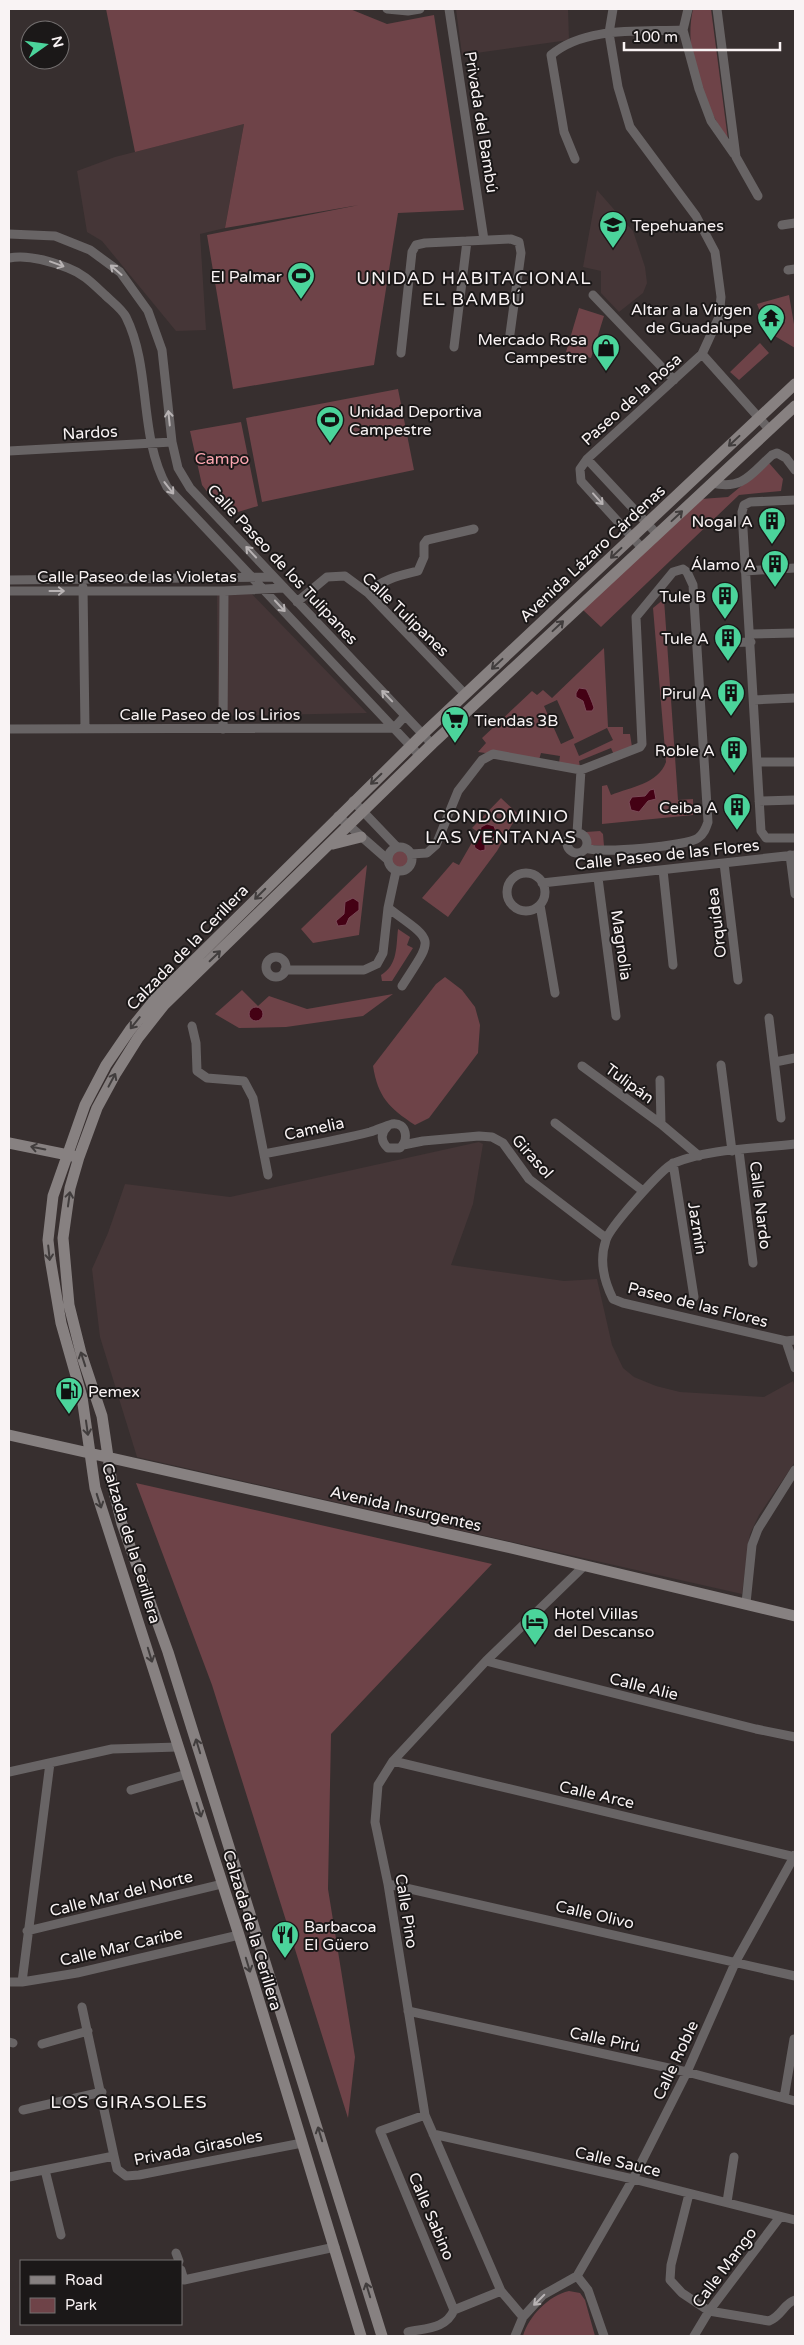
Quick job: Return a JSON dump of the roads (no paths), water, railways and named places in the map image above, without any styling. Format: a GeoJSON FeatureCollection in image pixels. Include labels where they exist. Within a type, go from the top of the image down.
{"type":"FeatureCollection","features":[{"type":"Feature","properties":{"kind":"main road","name":"Avenida Lázaro Cárdenas"},"geometry":{"type":"LineString","coordinates":[[411,746],[795,384]]}},
{"type":"Feature","properties":{"kind":"main road","name":"Avenida Lázaro Cárdenas"},"geometry":{"type":"LineString","coordinates":[[420,756],[795,406]]}},
{"type":"Feature","properties":{"kind":"main road","name":"Calzada de la Cerillera"},"geometry":{"type":"LineString","coordinates":[[361,2336],[238,1935],[95,1488],[82,1397],[62,1323],[48,1240],[53,1196],[66,1154],[85,1104],[106,1065],[130,1030],[156,998],[353,801],[411,746]]}},
{"type":"Feature","properties":{"kind":"main road","name":"Calzada de la Cerillera"},"geometry":{"type":"LineString","coordinates":[[382,2336],[168,1652],[122,1524],[108,1457],[102,1416],[81,1353],[69,1305],[63,1238],[70,1188],[97,1108],[138,1038],[164,1005],[420,756]]}},
{"type":"Feature","properties":{"kind":"main road"},"geometry":{"type":"LineString","coordinates":[[331,844],[361,837]]}},
{"type":"Feature","properties":{"kind":"main road"},"geometry":{"type":"LineString","coordinates":[[85,1104],[97,1108]]}},
{"type":"Feature","properties":{"kind":"main road"},"geometry":{"type":"LineString","coordinates":[[9,1143],[80,1157]]}},
{"type":"Feature","properties":{"kind":"main road","name":"Avenida Insurgentes"},"geometry":{"type":"LineString","coordinates":[[9,1435],[746,1603],[795,1616]]}},
{"type":"Feature","properties":{"kind":"street"},"geometry":{"type":"LineString","coordinates":[[387,9],[408,11],[420,9]]}},
{"type":"Feature","properties":{"kind":"street","name":"Privada del Bambú"},"geometry":{"type":"LineString","coordinates":[[449,9],[484,240]]}},
{"type":"Feature","properties":{"kind":"street","name":"Paseo de la Rosa"},"geometry":{"type":"LineString","coordinates":[[613,9],[609,33],[618,87],[630,127],[696,216],[716,252],[721,297],[719,318],[702,354],[587,458],[580,469],[582,481],[642,548]]}},
{"type":"Feature","properties":{"kind":"street"},"geometry":{"type":"LineString","coordinates":[[688,9],[683,30],[699,89],[711,121],[736,157],[758,196]]}},
{"type":"Feature","properties":{"kind":"street"},"geometry":{"type":"LineString","coordinates":[[717,9],[736,157]]}},
{"type":"Feature","properties":{"kind":"street"},"geometry":{"type":"LineString","coordinates":[[575,159],[564,132],[551,55],[558,49],[575,41],[609,33],[683,30]]}},
{"type":"Feature","properties":{"kind":"street"},"geometry":{"type":"LineString","coordinates":[[782,225],[795,223]]}},
{"type":"Feature","properties":{"kind":"street","name":"Calle Paseo de los Tulipanes"},"geometry":{"type":"LineString","coordinates":[[9,234],[55,236],[90,250],[120,272],[148,311],[162,350],[172,442],[178,468],[190,488],[432,744]]}},
{"type":"Feature","properties":{"kind":"street"},"geometry":{"type":"LineString","coordinates":[[401,353],[412,252],[416,245],[425,243],[511,239],[519,242],[521,252],[510,334]]}},
{"type":"Feature","properties":{"kind":"street"},"geometry":{"type":"LineString","coordinates":[[454,347],[467,241]]}},
{"type":"Feature","properties":{"kind":"street","name":"Calle Paseo de los Tulipanes"},"geometry":{"type":"LineString","coordinates":[[9,258],[16,257],[50,261],[82,273],[125,315],[140,358],[157,466],[167,487],[420,756]]}},
{"type":"Feature","properties":{"kind":"street"},"geometry":{"type":"LineString","coordinates":[[593,295],[674,380]]}},
{"type":"Feature","properties":{"kind":"street"},"geometry":{"type":"LineString","coordinates":[[702,354],[769,429]]}},
{"type":"Feature","properties":{"kind":"street","name":"Nardos"},"geometry":{"type":"LineString","coordinates":[[9,451],[172,442]]}},
{"type":"Feature","properties":{"kind":"street"},"geometry":{"type":"LineString","coordinates":[[712,483],[727,487],[737,485],[772,455],[778,453],[786,458],[795,470]]}},
{"type":"Feature","properties":{"kind":"street","name":"Paseo de la Rosa"},"geometry":{"type":"LineString","coordinates":[[587,458],[657,534]]}},
{"type":"Feature","properties":{"kind":"street"},"geometry":{"type":"LineString","coordinates":[[795,500],[750,502],[744,505],[742,512],[759,801],[763,837],[795,838]]}},
{"type":"Feature","properties":{"kind":"street"},"geometry":{"type":"LineString","coordinates":[[368,594],[378,583],[387,578],[418,571],[424,557],[424,544],[427,540],[474,529]]}},
{"type":"Feature","properties":{"kind":"street"},"geometry":{"type":"LineString","coordinates":[[745,571],[795,568]]}},
{"type":"Feature","properties":{"kind":"street"},"geometry":{"type":"LineString","coordinates":[[387,859],[392,849],[397,847],[405,848],[411,854],[427,853],[436,845],[458,791],[482,760],[493,754],[581,770],[636,750],[642,744],[636,617],[673,572],[683,570],[687,572],[692,585],[708,822],[698,839],[683,844],[600,852],[586,848]]}},
{"type":"Feature","properties":{"kind":"street","name":"Calle Tulipanes"},"geometry":{"type":"LineString","coordinates":[[297,602],[327,577],[345,576],[368,594],[465,694]]}},
{"type":"Feature","properties":{"kind":"street","name":"Calle Paseo de las Violetas"},"geometry":{"type":"LineString","coordinates":[[9,580],[255,579],[274,577]]}},
{"type":"Feature","properties":{"kind":"street"},"geometry":{"type":"LineString","coordinates":[[83,580],[85,729]]}},
{"type":"Feature","properties":{"kind":"street","name":"Calle Paseo de las Violetas"},"geometry":{"type":"LineString","coordinates":[[9,591],[224,591],[284,588]]}},
{"type":"Feature","properties":{"kind":"street"},"geometry":{"type":"LineString","coordinates":[[223,729],[224,591]]}},
{"type":"Feature","properties":{"kind":"street"},"geometry":{"type":"LineString","coordinates":[[720,643],[795,633]]}},
{"type":"Feature","properties":{"kind":"street"},"geometry":{"type":"LineString","coordinates":[[754,700],[795,698]]}},
{"type":"Feature","properties":{"kind":"street"},"geometry":{"type":"LineString","coordinates":[[394,728],[405,716]]}},
{"type":"Feature","properties":{"kind":"street","name":"Calle Paseo de los Lirios"},"geometry":{"type":"LineString","coordinates":[[9,729],[394,728]]}},
{"type":"Feature","properties":{"kind":"street"},"geometry":{"type":"LineString","coordinates":[[757,762],[795,762]]}},
{"type":"Feature","properties":{"kind":"street"},"geometry":{"type":"LineString","coordinates":[[577,833],[581,770]]}},
{"type":"Feature","properties":{"kind":"street"},"geometry":{"type":"LineString","coordinates":[[759,801],[795,800]]}},
{"type":"Feature","properties":{"kind":"street"},"geometry":{"type":"LineString","coordinates":[[353,801],[397,847]]}},
{"type":"Feature","properties":{"kind":"street"},"geometry":{"type":"LineString","coordinates":[[338,816],[387,859],[390,866],[396,871],[404,871],[410,866],[411,854]]}},
{"type":"Feature","properties":{"kind":"street"},"geometry":{"type":"LineString","coordinates":[[577,833],[586,838],[586,848]]}},
{"type":"Feature","properties":{"kind":"street"},"geometry":{"type":"LineString","coordinates":[[577,833],[569,838],[568,847],[572,852],[578,854],[586,848]]}},
{"type":"Feature","properties":{"kind":"street"},"geometry":{"type":"LineString","coordinates":[[793,855],[795,894]]}},
{"type":"Feature","properties":{"kind":"street","name":"Calle Paseo de las Flores"},"geometry":{"type":"LineString","coordinates":[[542,883],[793,855]]}},
{"type":"Feature","properties":{"kind":"street","name":"Orquídea"},"geometry":{"type":"LineString","coordinates":[[724,863],[738,980]]}},
{"type":"Feature","properties":{"kind":"street"},"geometry":{"type":"LineString","coordinates":[[662,870],[673,965]]}},
{"type":"Feature","properties":{"kind":"street"},"geometry":{"type":"LineString","coordinates":[[285,970],[364,970],[377,964],[383,953],[388,908],[396,871]]}},
{"type":"Feature","properties":{"kind":"street"},"geometry":{"type":"LineString","coordinates":[[526,873],[538,878],[542,883],[545,895],[540,905],[529,911],[518,909],[509,900],[508,888],[514,878],[526,873]]}},
{"type":"Feature","properties":{"kind":"street","name":"Magnolia"},"geometry":{"type":"LineString","coordinates":[[598,878],[616,1016]]}},
{"type":"Feature","properties":{"kind":"street"},"geometry":{"type":"LineString","coordinates":[[540,905],[555,993]]}},
{"type":"Feature","properties":{"kind":"street"},"geometry":{"type":"LineString","coordinates":[[388,908],[423,933],[426,940],[426,948],[402,986]]}},
{"type":"Feature","properties":{"kind":"street"},"geometry":{"type":"LineString","coordinates":[[769,1018],[781,1118]]}},
{"type":"Feature","properties":{"kind":"street","name":"Camelia"},"geometry":{"type":"LineString","coordinates":[[192,1026],[196,1043],[197,1071],[207,1078],[244,1081],[254,1098],[268,1175]]}},
{"type":"Feature","properties":{"kind":"street"},"geometry":{"type":"LineString","coordinates":[[775,1062],[795,1058]]}},
{"type":"Feature","properties":{"kind":"street","name":"Calle Nardo"},"geometry":{"type":"LineString","coordinates":[[721,1065],[753,1263]]}},
{"type":"Feature","properties":{"kind":"street","name":"Tulipán"},"geometry":{"type":"LineString","coordinates":[[582,1066],[661,1124],[699,1156]]}},
{"type":"Feature","properties":{"kind":"street","name":"Tulipán"},"geometry":{"type":"LineString","coordinates":[[660,1080],[661,1124]]}},
{"type":"Feature","properties":{"kind":"street"},"geometry":{"type":"LineString","coordinates":[[555,1123],[643,1192]]}},
{"type":"Feature","properties":{"kind":"street"},"geometry":{"type":"LineString","coordinates":[[382,1138],[387,1126],[399,1125],[406,1134],[422,1141]]}},
{"type":"Feature","properties":{"kind":"street","name":"Camelia"},"geometry":{"type":"LineString","coordinates":[[264,1154],[370,1132],[387,1126]]}},
{"type":"Feature","properties":{"kind":"street"},"geometry":{"type":"LineString","coordinates":[[370,1132],[382,1138],[388,1148],[396,1149],[403,1145],[406,1134]]}},
{"type":"Feature","properties":{"kind":"street","name":"Girasol"},"geometry":{"type":"LineString","coordinates":[[403,1145],[422,1141],[479,1136],[492,1137],[503,1143],[529,1179],[606,1238]]}},
{"type":"Feature","properties":{"kind":"street"},"geometry":{"type":"LineString","coordinates":[[606,1238],[659,1173],[672,1163],[699,1156],[795,1144]]}},
{"type":"Feature","properties":{"kind":"street","name":"Jazmín"},"geometry":{"type":"LineString","coordinates":[[672,1163],[694,1298]]}},
{"type":"Feature","properties":{"kind":"street","name":"Paseo de las Flores"},"geometry":{"type":"LineString","coordinates":[[606,1238],[603,1270],[605,1283],[613,1299],[623,1303],[791,1341]]}},
{"type":"Feature","properties":{"kind":"street"},"geometry":{"type":"LineString","coordinates":[[791,1341],[795,1368]]}},
{"type":"Feature","properties":{"kind":"street"},"geometry":{"type":"LineString","coordinates":[[746,1603],[752,1544],[758,1529],[795,1470]]}},
{"type":"Feature","properties":{"kind":"street","name":"Calle Pino"},"geometry":{"type":"LineString","coordinates":[[523,2317],[501,2291],[425,2114],[388,1884],[375,1822],[378,1786],[393,1761],[486,1662],[583,1566]]}},
{"type":"Feature","properties":{"kind":"street","name":"Calle Alie"},"geometry":{"type":"LineString","coordinates":[[486,1662],[795,1737]]}},
{"type":"Feature","properties":{"kind":"street"},"geometry":{"type":"LineString","coordinates":[[9,1772],[112,1749],[178,1747]]}},
{"type":"Feature","properties":{"kind":"street","name":"Calle Arce"},"geometry":{"type":"LineString","coordinates":[[393,1761],[795,1856]]}},
{"type":"Feature","properties":{"kind":"street"},"geometry":{"type":"LineString","coordinates":[[22,1982],[27,1931],[50,1763]]}},
{"type":"Feature","properties":{"kind":"street"},"geometry":{"type":"LineString","coordinates":[[131,1790],[187,1774]]}},
{"type":"Feature","properties":{"kind":"street","name":"Calle Roble"},"geometry":{"type":"LineString","coordinates":[[577,2276],[633,2179],[687,2072],[736,1961],[795,1856]]}},
{"type":"Feature","properties":{"kind":"street","name":"Calle Mar del Norte"},"geometry":{"type":"LineString","coordinates":[[27,1931],[222,1884]]}},
{"type":"Feature","properties":{"kind":"street","name":"Calle Olivo"},"geometry":{"type":"LineString","coordinates":[[388,1884],[736,1961],[795,1976]]}},
{"type":"Feature","properties":{"kind":"street","name":"Calle Mar Caribe"},"geometry":{"type":"LineString","coordinates":[[9,1982],[22,1982],[77,1973],[238,1935]]}},
{"type":"Feature","properties":{"kind":"street","name":"Privada Girasoles"},"geometry":{"type":"LineString","coordinates":[[82,2007],[102,2092],[117,2169],[126,2176],[302,2143]]}},
{"type":"Feature","properties":{"kind":"street","name":"Calle Pirú"},"geometry":{"type":"LineString","coordinates":[[408,2012],[687,2072],[795,2101]]}},
{"type":"Feature","properties":{"kind":"street"},"geometry":{"type":"LineString","coordinates":[[42,2044],[88,2031]]}},
{"type":"Feature","properties":{"kind":"street"},"geometry":{"type":"LineString","coordinates":[[784,2098],[794,2039]]}},
{"type":"Feature","properties":{"kind":"street"},"geometry":{"type":"LineString","coordinates":[[23,2110],[102,2092]]}},
{"type":"Feature","properties":{"kind":"street","name":"Calle Sabino"},"geometry":{"type":"LineString","coordinates":[[425,2114],[380,2131],[454,2310]]}},
{"type":"Feature","properties":{"kind":"street","name":"Calle Sauce"},"geometry":{"type":"LineString","coordinates":[[433,2134],[633,2179],[795,2220]]}},
{"type":"Feature","properties":{"kind":"street"},"geometry":{"type":"LineString","coordinates":[[9,2177],[114,2156]]}},
{"type":"Feature","properties":{"kind":"street"},"geometry":{"type":"LineString","coordinates":[[727,2202],[734,2157]]}},
{"type":"Feature","properties":{"kind":"street"},"geometry":{"type":"LineString","coordinates":[[45,2170],[60,2235]]}},
{"type":"Feature","properties":{"kind":"street"},"geometry":{"type":"LineString","coordinates":[[689,2194],[671,2265],[670,2280],[682,2293],[709,2311],[769,2321],[778,2318],[790,2301],[795,2300]]}},
{"type":"Feature","properties":{"kind":"street","name":"Calle Mango"},"geometry":{"type":"LineString","coordinates":[[694,2336],[709,2311],[780,2217]]}},
{"type":"Feature","properties":{"kind":"street"},"geometry":{"type":"LineString","coordinates":[[182,2273],[184,2280],[335,2247]]}},
{"type":"Feature","properties":{"kind":"street"},"geometry":{"type":"LineString","coordinates":[[515,2336],[523,2317],[543,2296],[577,2276],[588,2290],[604,2336]]}},
{"type":"Feature","properties":{"kind":"street"},"geometry":{"type":"LineString","coordinates":[[408,2332],[442,2325],[450,2319],[454,2310],[501,2291]]}},
{"type":"Feature","properties":{"kind":"place","name":"Tepehuanes"},"geometry":{"type":"Point","coordinates":[613,249]}},
{"type":"Feature","properties":{"kind":"place","name":"El Palmar"},"geometry":{"type":"Point","coordinates":[301,300]}},
{"type":"Feature","properties":{"kind":"place","name":"Altar a la Virgen de Guadalupe"},"geometry":{"type":"Point","coordinates":[771,342]}},
{"type":"Feature","properties":{"kind":"place","name":"Mercado Rosa Campestre"},"geometry":{"type":"Point","coordinates":[606,372]}},
{"type":"Feature","properties":{"kind":"place","name":"Unidad Deportiva Campestre"},"geometry":{"type":"Point","coordinates":[330,444]}},
{"type":"Feature","properties":{"kind":"place","name":"Nogal A"},"geometry":{"type":"Point","coordinates":[772,545]}},
{"type":"Feature","properties":{"kind":"place","name":"Álamo A"},"geometry":{"type":"Point","coordinates":[775,588]}},
{"type":"Feature","properties":{"kind":"place","name":"Tule B"},"geometry":{"type":"Point","coordinates":[725,620]}},
{"type":"Feature","properties":{"kind":"place","name":"Tule A"},"geometry":{"type":"Point","coordinates":[728,662]}},
{"type":"Feature","properties":{"kind":"place","name":"Pirul A"},"geometry":{"type":"Point","coordinates":[731,717]}},
{"type":"Feature","properties":{"kind":"place","name":"Tiendas 3B"},"geometry":{"type":"Point","coordinates":[455,744]}},
{"type":"Feature","properties":{"kind":"place","name":"Roble A"},"geometry":{"type":"Point","coordinates":[734,774]}},
{"type":"Feature","properties":{"kind":"place","name":"Ceiba A"},"geometry":{"type":"Point","coordinates":[737,831]}},
{"type":"Feature","properties":{"kind":"place","name":"Pemex"},"geometry":{"type":"Point","coordinates":[69,1415]}},
{"type":"Feature","properties":{"kind":"place","name":"Hotel Villas del Descanso"},"geometry":{"type":"Point","coordinates":[535,1646]}},
{"type":"Feature","properties":{"kind":"place","name":"Barbacoa El Güero"},"geometry":{"type":"Point","coordinates":[285,1959]}},
{"type":"Feature","properties":{"kind":"district","name":"UNIDAD HABITACIONAL EL BAMBÚ"},"geometry":{"type":"Point","coordinates":[474,288]}},
{"type":"Feature","properties":{"kind":"district","name":"CONDOMINIO LAS VENTANAS"},"geometry":{"type":"Point","coordinates":[501,826]}},
{"type":"Feature","properties":{"kind":"district","name":"LOS GIRASOLES"},"geometry":{"type":"Point","coordinates":[129,2102]}},
{"type":"Feature","properties":{"kind":"park label","name":"Campo"},"geometry":{"type":"Point","coordinates":[222,458]}}]}
